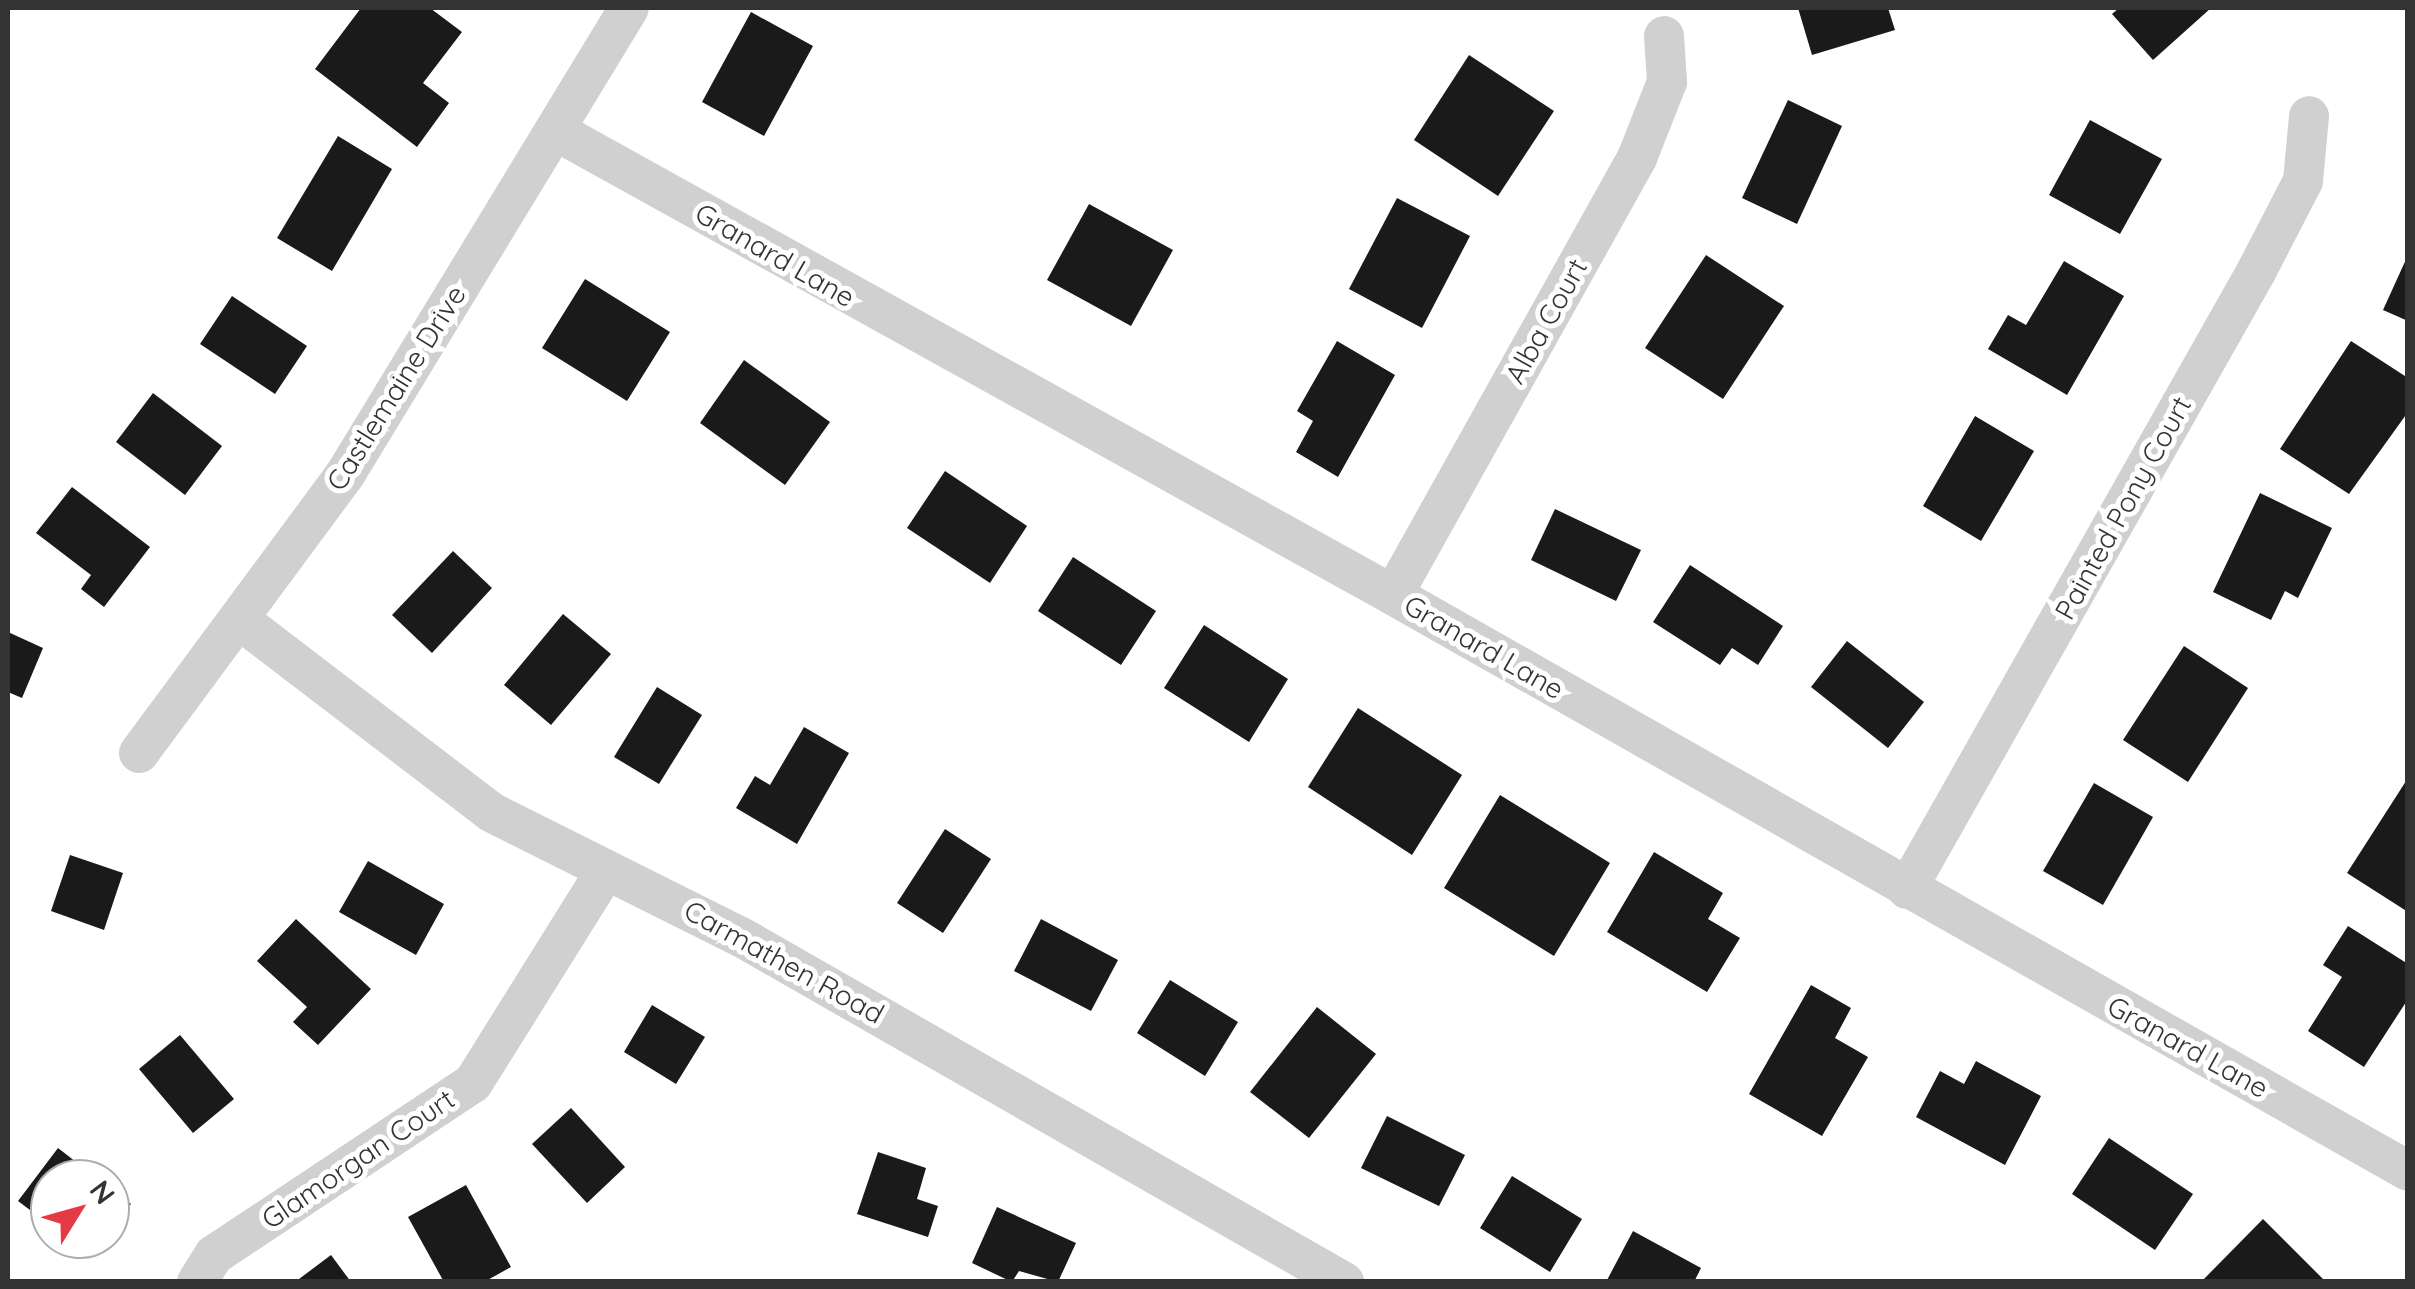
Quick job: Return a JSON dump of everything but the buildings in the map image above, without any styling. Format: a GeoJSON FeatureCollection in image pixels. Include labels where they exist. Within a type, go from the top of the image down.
{"type":"FeatureCollection","features":[{"type":"Feature","properties":{"kind":"street","name":"Castlemaine Drive"},"geometry":{"type":"LineString","coordinates":[[138,753],[346,473],[629,8]]}},
{"type":"Feature","properties":{"kind":"street","name":"Alba Court"},"geometry":{"type":"LineString","coordinates":[[1393,595],[1637,158],[1666,82],[1664,36]]}},
{"type":"Feature","properties":{"kind":"street","name":"Painted Pony Court"},"geometry":{"type":"LineString","coordinates":[[1908,889],[2256,272],[2303,181],[2309,116]]}},
{"type":"Feature","properties":{"kind":"street","name":"Granard Lane"},"geometry":{"type":"LineString","coordinates":[[556,131],[1393,595],[2408,1171]]}},
{"type":"Feature","properties":{"kind":"street","name":"Carmathen Road"},"geometry":{"type":"LineString","coordinates":[[240,620],[491,812],[604,873],[741,936],[1344,1282]]}},
{"type":"Feature","properties":{"kind":"street","name":"Glamorgan Court"},"geometry":{"type":"LineString","coordinates":[[197,1282],[214,1254],[472,1083],[604,873]]}}]}
